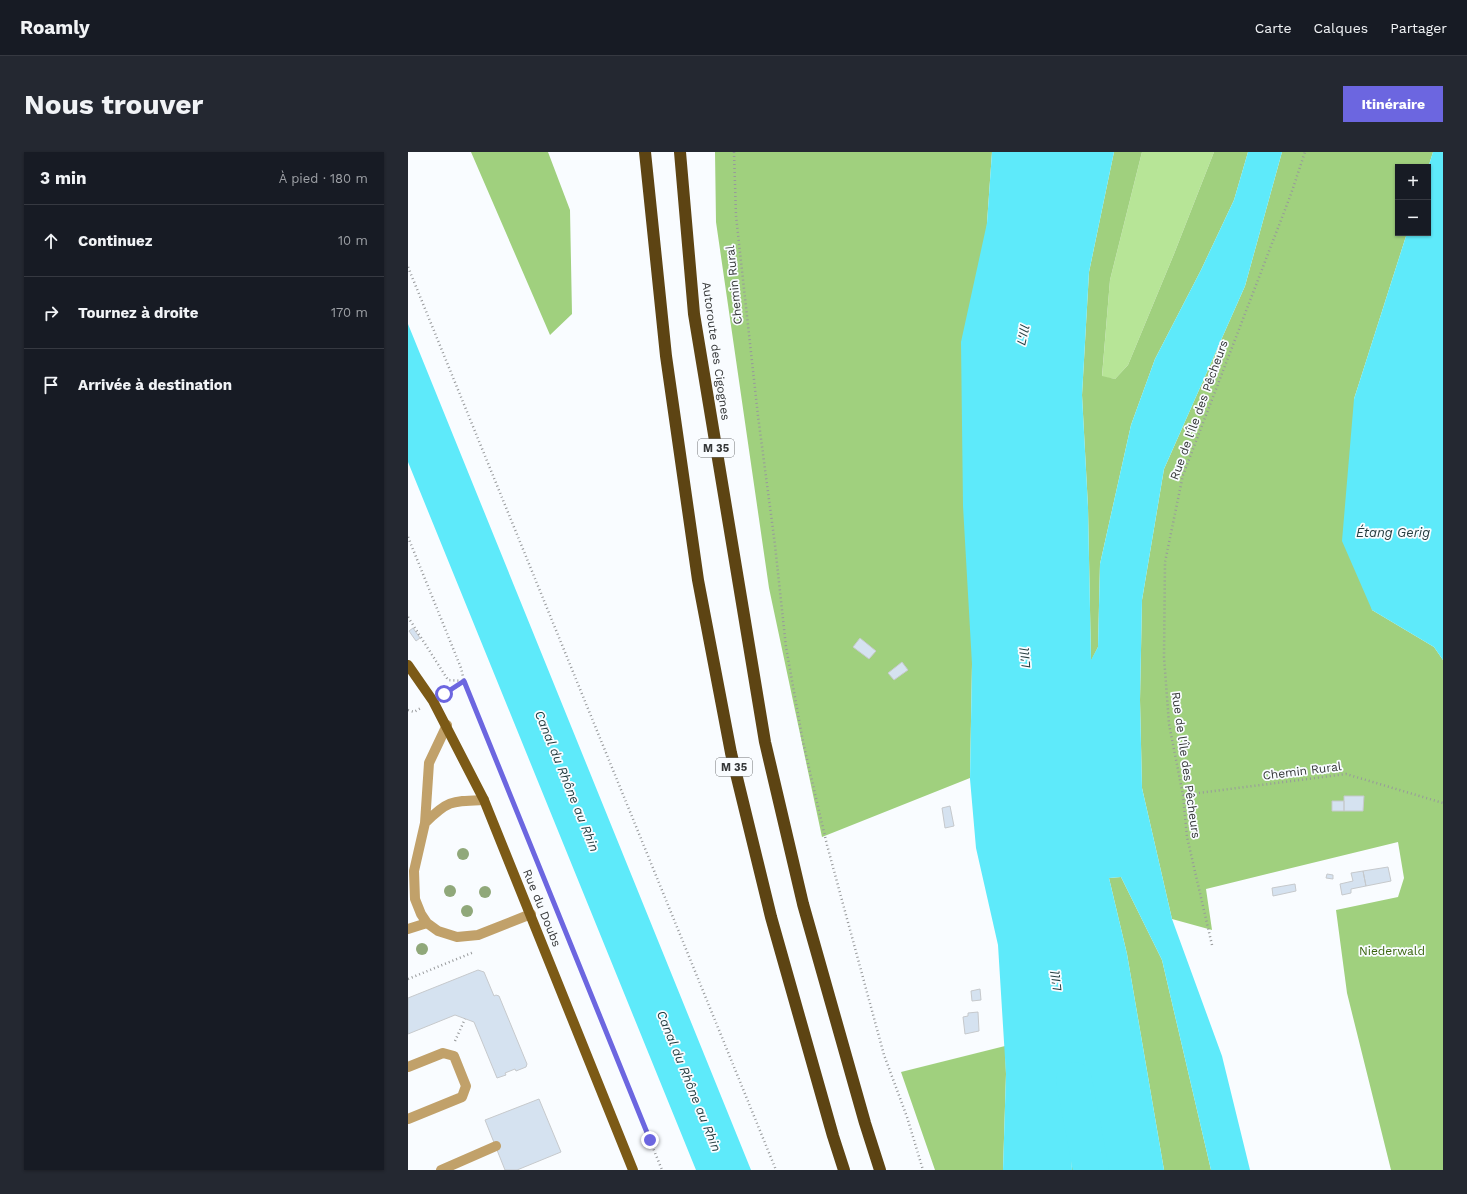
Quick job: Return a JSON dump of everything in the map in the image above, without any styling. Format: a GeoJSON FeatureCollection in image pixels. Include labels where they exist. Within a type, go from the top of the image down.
{"type":"FeatureCollection","features":[{"type":"Feature","properties":{"kind":"highway","name":"M 35"},"geometry":{"type":"LineString","coordinates":[[645,152],[666,356],[698,580],[731,753],[771,917],[844,1170]]}},
{"type":"Feature","properties":{"kind":"highway","name":"Autoroute des Cigognes"},"geometry":{"type":"LineString","coordinates":[[680,152],[694,314],[765,742],[802,904],[880,1170]]}},
{"type":"Feature","properties":{"kind":"main road","name":"Rue du Doubs"},"geometry":{"type":"LineString","coordinates":[[408,664],[433,701],[484,800],[633,1170]]}},
{"type":"Feature","properties":{"kind":"lane"},"geometry":{"type":"LineString","coordinates":[[446,725],[429,763],[425,823],[414,871],[415,899],[421,914],[427,923],[438,931],[457,937],[478,935],[531,914]]}},
{"type":"Feature","properties":{"kind":"lane"},"geometry":{"type":"LineString","coordinates":[[425,823],[438,810],[450,803],[484,800]]}},
{"type":"Feature","properties":{"kind":"lane"},"geometry":{"type":"LineString","coordinates":[[408,929],[427,923]]}},
{"type":"Feature","properties":{"kind":"lane"},"geometry":{"type":"LineString","coordinates":[[408,1067],[443,1053],[449,1054],[454,1056],[466,1086],[462,1097],[408,1119]]}},
{"type":"Feature","properties":{"kind":"lane"},"geometry":{"type":"LineString","coordinates":[[441,1170],[496,1146]]}},
{"type":"Feature","properties":{"kind":"path","name":"Chemin Rural"},"geometry":{"type":"LineString","coordinates":[[734,152],[736,216],[758,416],[775,545],[786,647],[803,742],[827,845],[884,1055],[907,1117],[923,1170]]}},
{"type":"Feature","properties":{"kind":"path","name":"Rue de l'Île des Pêcheurs"},"geometry":{"type":"LineString","coordinates":[[1212,945],[1187,837],[1183,795],[1169,724],[1164,657],[1165,562],[1183,475],[1291,194],[1304,152]]}},
{"type":"Feature","properties":{"kind":"path"},"geometry":{"type":"LineString","coordinates":[[408,267],[776,1170]]}},
{"type":"Feature","properties":{"kind":"path"},"geometry":{"type":"LineString","coordinates":[[408,537],[461,668],[464,681],[662,1170]]}},
{"type":"Feature","properties":{"kind":"path"},"geometry":{"type":"LineString","coordinates":[[408,617],[448,680],[464,681]]}},
{"type":"Feature","properties":{"kind":"path"},"geometry":{"type":"LineString","coordinates":[[433,701],[464,681]]}},
{"type":"Feature","properties":{"kind":"path"},"geometry":{"type":"LineString","coordinates":[[408,710],[414,712]]}},
{"type":"Feature","properties":{"kind":"path","name":"Chemin Rural"},"geometry":{"type":"LineString","coordinates":[[1183,795],[1346,774],[1443,802]]}},
{"type":"Feature","properties":{"kind":"path"},"geometry":{"type":"LineString","coordinates":[[408,979],[479,950]]}},
{"type":"Feature","properties":{"kind":"path"},"geometry":{"type":"LineString","coordinates":[[449,1054],[465,1019]]}},
{"type":"Feature","properties":{"kind":"green space"},"geometry":{"type":"Polygon","coordinates":[[[471,152],[548,152],[570,210],[572,314],[550,335],[471,152]]]}},
{"type":"Feature","properties":{"kind":"green space"},"geometry":{"type":"Polygon","coordinates":[[[715,152],[992,152],[987,223],[972,664],[970,778],[822,837],[769,588],[716,222],[715,152]]]}},
{"type":"Feature","properties":{"kind":"green space"},"geometry":{"type":"Polygon","coordinates":[[[1114,152],[1142,152],[1110,280],[1102,376],[1115,379],[1128,365],[1214,152],[1248,152],[1234,200],[1201,270],[1155,359],[1131,425],[1100,564],[1098,647],[1091,661],[1088,507],[1082,395],[1089,272],[1114,152]]]}},
{"type":"Feature","properties":{"kind":"green space"},"geometry":{"type":"Polygon","coordinates":[[[1142,152],[1214,152],[1128,365],[1115,379],[1102,377],[1110,280],[1142,152]]]}},
{"type":"Feature","properties":{"kind":"green space","name":"Niederwald"},"geometry":{"type":"Polygon","coordinates":[[[1282,152],[1433,152],[1429,164],[1395,164],[1395,236],[1406,236],[1354,399],[1372,610],[1434,647],[1443,660],[1443,1170],[1391,1170],[1347,993],[1336,910],[1398,897],[1404,878],[1398,842],[1206,889],[1212,930],[1172,919],[1142,788],[1140,700],[1142,600],[1164,469],[1245,286],[1282,152]]]}},
{"type":"Feature","properties":{"kind":"green space"},"geometry":{"type":"Polygon","coordinates":[[[1121,877],[1162,960],[1211,1170],[1164,1170],[1127,954],[1109,878],[1121,877]]]}},
{"type":"Feature","properties":{"kind":"green space"},"geometry":{"type":"Polygon","coordinates":[[[1005,1046],[1006,1074],[1003,1170],[935,1170],[901,1072],[1005,1046]]]}},
{"type":"Feature","properties":{"kind":"green space"},"geometry":{"type":"Polygon","coordinates":[[[1077,1126],[1094,1135],[1105,1149],[1102,1170],[1072,1170],[1072,1148],[1077,1126]]]}},
{"type":"Feature","properties":{"kind":"water"},"geometry":{"type":"Polygon","coordinates":[[[992,152],[1114,152],[1089,272],[1082,395],[1088,507],[1091,660],[1098,647],[1100,564],[1131,425],[1155,359],[1201,270],[1234,200],[1248,152],[1282,152],[1245,286],[1164,469],[1142,600],[1140,700],[1142,788],[1172,919],[1222,1056],[1250,1170],[1211,1170],[1162,960],[1121,877],[1109,878],[1127,954],[1164,1170],[1102,1170],[1105,1149],[1094,1135],[1077,1126],[1072,1142],[1072,1170],[1003,1170],[1006,1074],[998,945],[976,848],[970,779],[972,664],[963,506],[961,342],[987,223],[992,152]]]}},
{"type":"Feature","properties":{"kind":"water","name":"Étang Gerig"},"geometry":{"type":"Polygon","coordinates":[[[1433,152],[1443,152],[1443,660],[1434,647],[1372,610],[1342,541],[1354,399],[1406,236],[1431,236],[1431,164],[1429,164],[1433,152]]]}},
{"type":"Feature","properties":{"kind":"water","name":"Canal du Rhône au Rhin"},"geometry":{"type":"Polygon","coordinates":[[[408,324],[751,1170],[696,1170],[408,462],[408,324]]]}},
{"type":"Feature","properties":{"kind":"building"},"geometry":{"type":"Polygon","coordinates":[[[413,628],[420,638],[416,641],[409,631],[413,628]]]}},
{"type":"Feature","properties":{"kind":"building"},"geometry":{"type":"Polygon","coordinates":[[[860,638],[876,651],[869,659],[853,647],[860,638]]]}},
{"type":"Feature","properties":{"kind":"building"},"geometry":{"type":"Polygon","coordinates":[[[902,662],[908,670],[894,680],[888,673],[902,662]]]}},
{"type":"Feature","properties":{"kind":"building"},"geometry":{"type":"Polygon","coordinates":[[[1344,796],[1364,796],[1363,811],[1344,811],[1344,796]]]}},
{"type":"Feature","properties":{"kind":"building"},"geometry":{"type":"Polygon","coordinates":[[[1332,801],[1344,801],[1344,811],[1332,811],[1332,801]]]}},
{"type":"Feature","properties":{"kind":"building"},"geometry":{"type":"Polygon","coordinates":[[[950,806],[954,826],[945,828],[942,808],[950,806]]]}},
{"type":"Feature","properties":{"kind":"building"},"geometry":{"type":"Polygon","coordinates":[[[1388,867],[1391,881],[1366,886],[1363,871],[1388,867]]]}},
{"type":"Feature","properties":{"kind":"building"},"geometry":{"type":"Polygon","coordinates":[[[1363,871],[1366,886],[1351,889],[1351,893],[1342,895],[1340,884],[1353,881],[1351,873],[1363,871]]]}},
{"type":"Feature","properties":{"kind":"building"},"geometry":{"type":"Polygon","coordinates":[[[1327,874],[1333,875],[1333,879],[1326,878],[1327,874]]]}},
{"type":"Feature","properties":{"kind":"building"},"geometry":{"type":"Polygon","coordinates":[[[1295,884],[1296,891],[1273,896],[1272,888],[1295,884]]]}},
{"type":"Feature","properties":{"kind":"building"},"geometry":{"type":"Polygon","coordinates":[[[478,970],[484,972],[494,996],[499,996],[527,1064],[526,1067],[516,1071],[515,1069],[505,1073],[506,1075],[497,1078],[474,1022],[455,1015],[408,1034],[408,998],[478,970]]]}},
{"type":"Feature","properties":{"kind":"building"},"geometry":{"type":"Polygon","coordinates":[[[980,989],[981,1000],[972,1001],[971,991],[980,989]]]}},
{"type":"Feature","properties":{"kind":"building"},"geometry":{"type":"Polygon","coordinates":[[[978,1012],[979,1031],[965,1034],[963,1017],[968,1016],[968,1013],[978,1012]]]}},
{"type":"Feature","properties":{"kind":"building"},"geometry":{"type":"Polygon","coordinates":[[[539,1099],[561,1152],[517,1170],[505,1170],[485,1120],[539,1099]]]}},
{"type":"Feature","properties":{"kind":"waterway","name":"L'Ill"},"geometry":{"type":"LineString","coordinates":[[1074,1080],[1091,1170]]}},
{"type":"Feature","properties":{"kind":"route"},"geometry":{"type":"LineString","coordinates":[[444,694],[464,681],[650,1140]]}}]}
